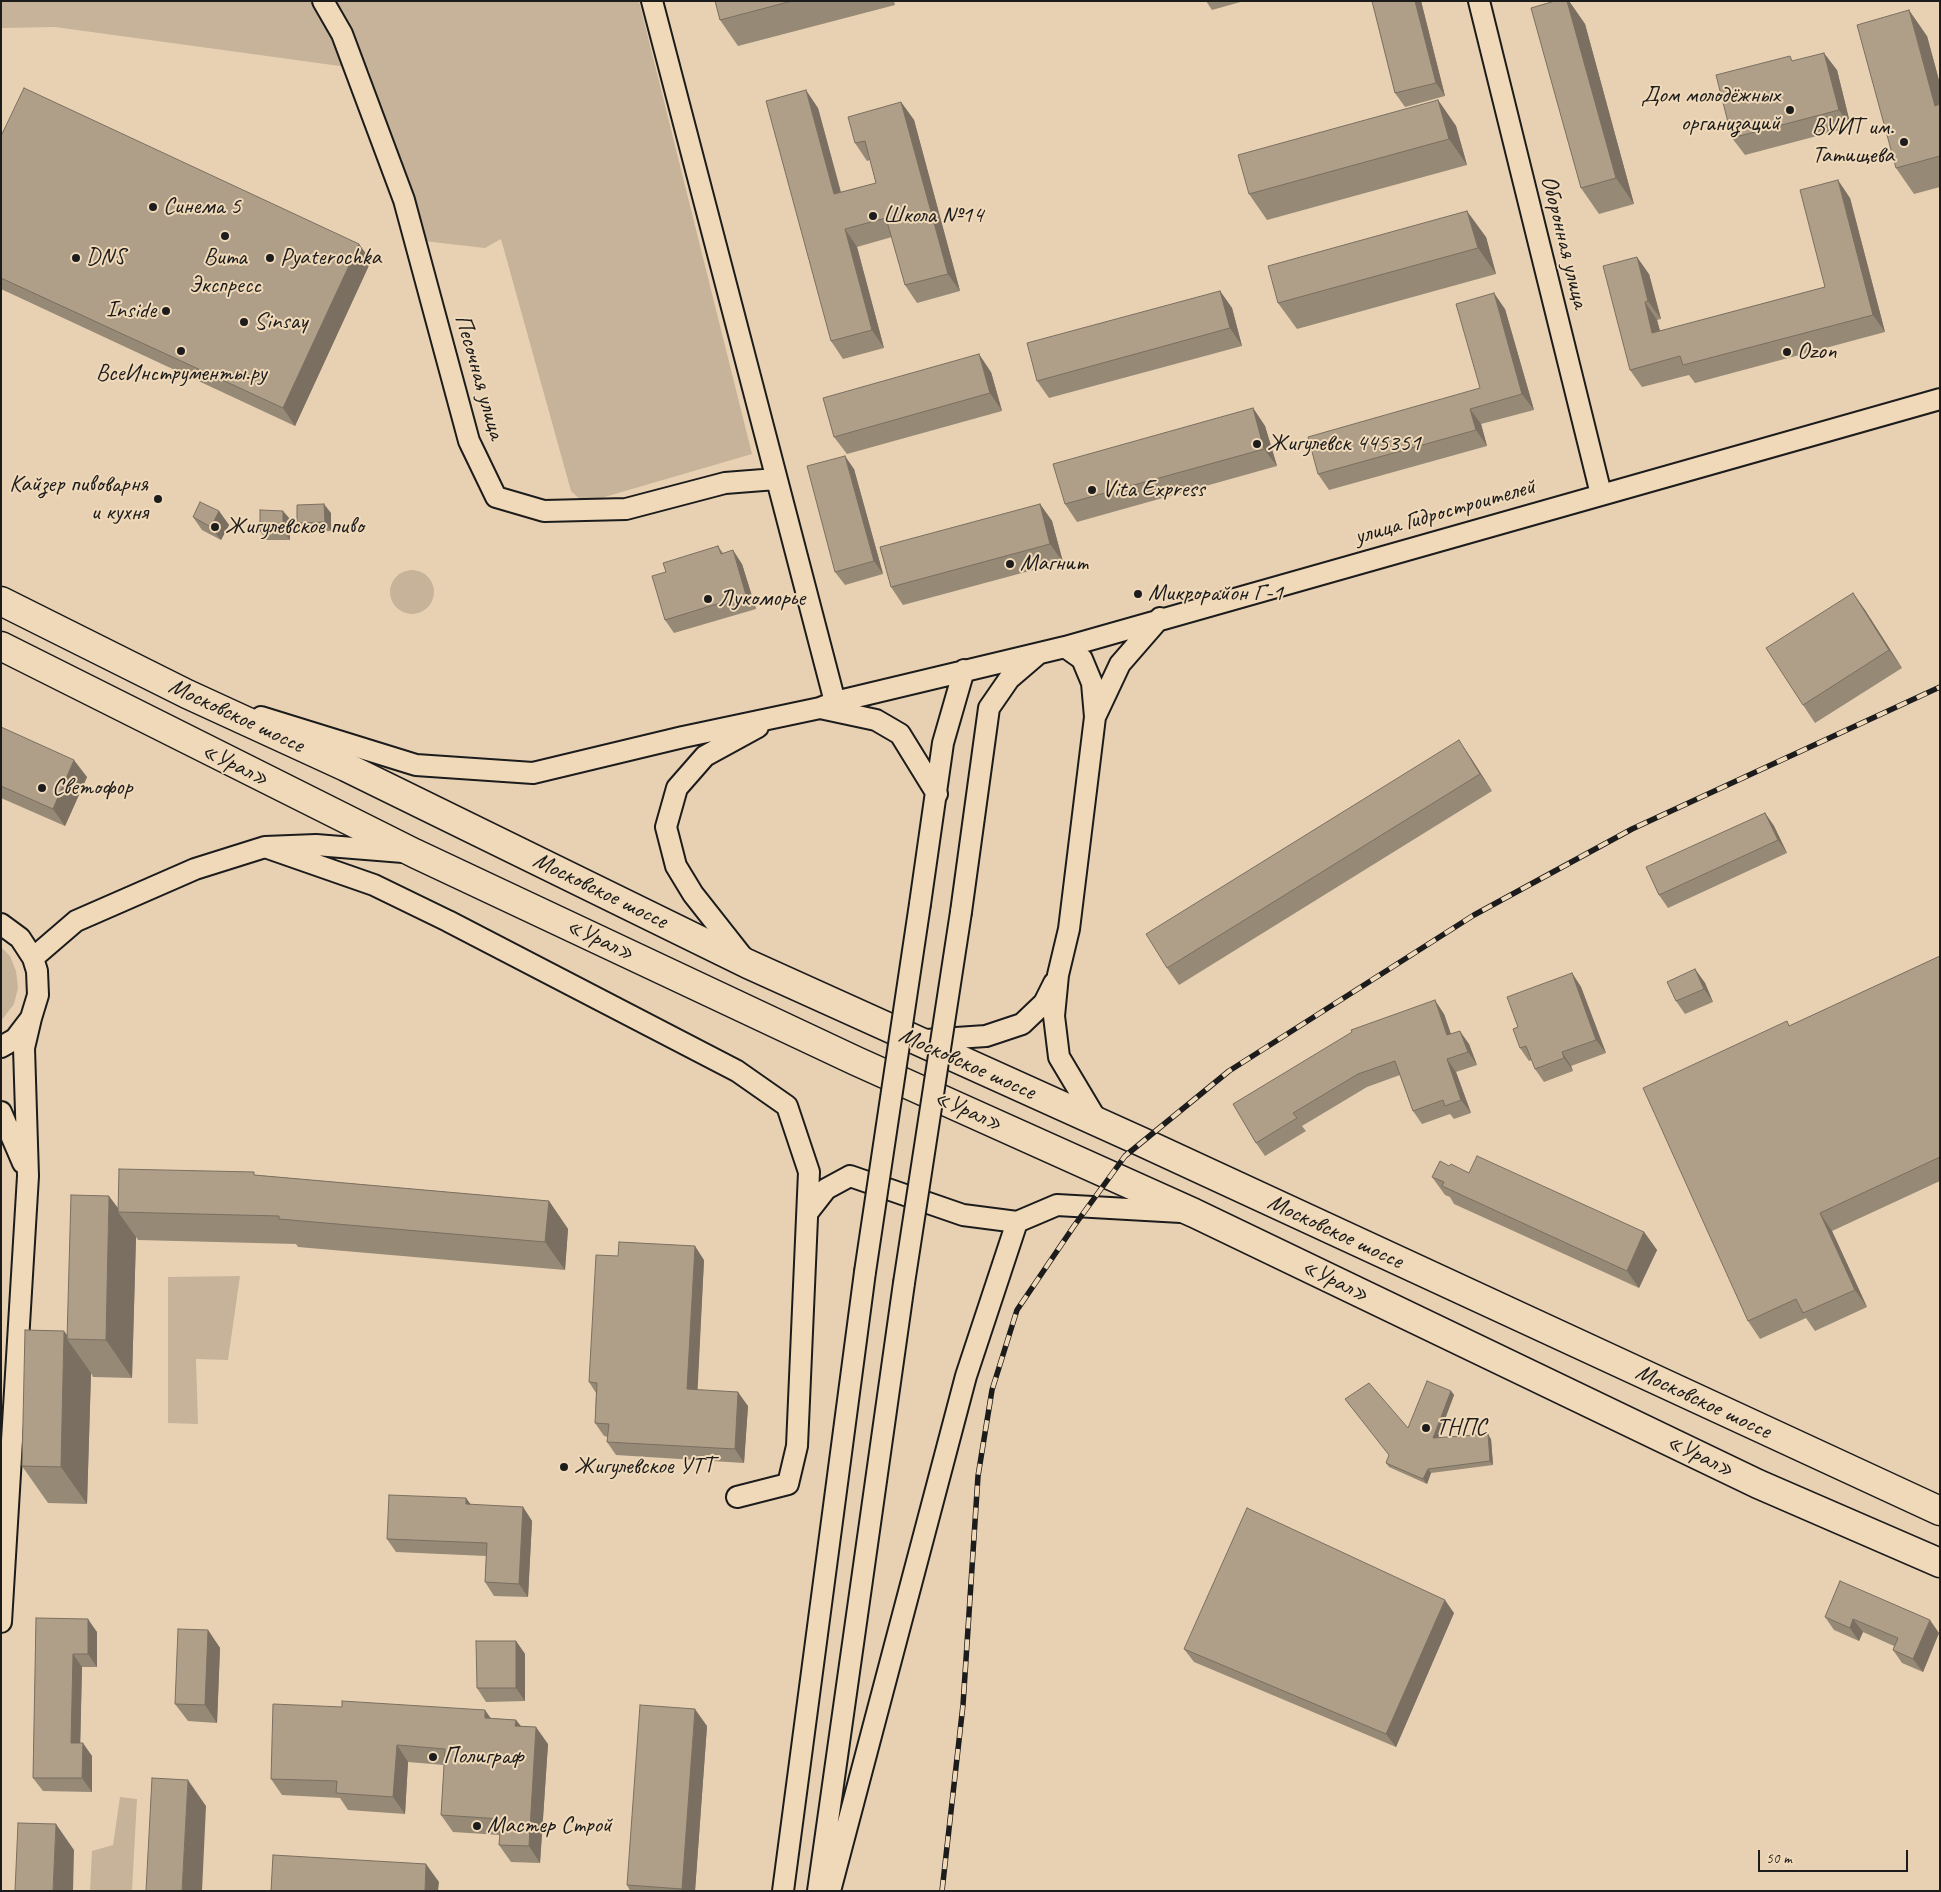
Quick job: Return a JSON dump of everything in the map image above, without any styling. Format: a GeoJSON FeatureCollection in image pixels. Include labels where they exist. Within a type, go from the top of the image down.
{"type":"FeatureCollection","features":[{"type":"Feature","properties":{"kind":"highway","name":"Московское шоссе"},"geometry":{"type":"LineString","coordinates":[[1,601],[187,694],[346,768],[748,964],[1940,1511]]}},
{"type":"Feature","properties":{"kind":"highway","name":"«Урал»"},"geometry":{"type":"LineString","coordinates":[[1,646],[414,853],[856,1061],[1194,1212],[1758,1484],[1940,1563]]}},
{"type":"Feature","properties":{"kind":"street","name":"Песочная улица"},"geometry":{"type":"LineString","coordinates":[[323,1],[342,34],[404,200],[469,441],[496,497],[544,510],[626,509],[725,483],[776,479]]}},
{"type":"Feature","properties":{"kind":"street"},"geometry":{"type":"LineString","coordinates":[[652,1],[776,479],[828,705],[876,720],[900,734],[937,794]]}},
{"type":"Feature","properties":{"kind":"street","name":"Оборонная улица"},"geometry":{"type":"LineString","coordinates":[[1479,1],[1601,494]]}},
{"type":"Feature","properties":{"kind":"street","name":"улица Гидростроителей"},"geometry":{"type":"LineString","coordinates":[[187,694],[416,765],[533,773],[828,705],[1065,646],[1940,399]]}},
{"type":"Feature","properties":{"kind":"street"},"geometry":{"type":"LineString","coordinates":[[1095,717],[1120,664],[1160,618]]}},
{"type":"Feature","properties":{"kind":"street"},"geometry":{"type":"LineString","coordinates":[[1065,646],[1082,659],[1092,683],[1095,717],[1069,929],[1058,975],[1054,1016],[1058,1057],[1099,1124]]}},
{"type":"Feature","properties":{"kind":"street"},"geometry":{"type":"LineString","coordinates":[[818,1891],[904,1283],[961,912],[989,708],[1009,679],[1024,664],[1044,651]]}},
{"type":"Feature","properties":{"kind":"street"},"geometry":{"type":"LineString","coordinates":[[783,1891],[865,1272],[944,743],[964,670]]}},
{"type":"Feature","properties":{"kind":"street"},"geometry":{"type":"LineString","coordinates":[[748,964],[692,894],[676,866],[666,827],[677,788],[705,756],[778,716]]}},
{"type":"Feature","properties":{"kind":"street"},"geometry":{"type":"LineString","coordinates":[[33,958],[76,921],[195,869],[265,847],[316,845],[414,853]]}},
{"type":"Feature","properties":{"kind":"street"},"geometry":{"type":"LineString","coordinates":[[265,847],[374,884],[737,1071],[787,1106],[809,1172],[797,1446],[788,1484],[737,1497]]}},
{"type":"Feature","properties":{"kind":"street"},"geometry":{"type":"LineString","coordinates":[[1,924],[20,938],[33,958],[37,971],[38,995],[24,1048],[28,1176],[1,1622]]}},
{"type":"Feature","properties":{"kind":"street"},"geometry":{"type":"LineString","coordinates":[[916,1040],[986,1036],[1022,1024],[1044,1003],[1058,975]]}},
{"type":"Feature","properties":{"kind":"street"},"geometry":{"type":"LineString","coordinates":[[1,1047],[15,1039],[31,1018]]}},
{"type":"Feature","properties":{"kind":"street"},"geometry":{"type":"LineString","coordinates":[[1,1112],[28,1176]]}},
{"type":"Feature","properties":{"kind":"street"},"geometry":{"type":"LineString","coordinates":[[808,1212],[826,1189],[850,1176],[963,1216],[1017,1222],[1057,1205],[1194,1212]]}},
{"type":"Feature","properties":{"kind":"street"},"geometry":{"type":"LineString","coordinates":[[830,1891],[966,1376],[1017,1222]]}},
{"type":"Feature","properties":{"kind":"shaded area"},"geometry":{"type":"Polygon","coordinates":[[[1,1],[639,1],[752,454],[584,503],[571,491],[501,239],[485,248],[415,240],[369,70],[55,27],[1,28],[1,1]]]}},
{"type":"Feature","properties":{"kind":"shaded area"},"geometry":{"type":"Polygon","coordinates":[[[416,570],[428,576],[433,583],[433,601],[428,608],[421,613],[408,614],[396,608],[391,601],[390,588],[396,576],[403,571],[416,570]]]}},
{"type":"Feature","properties":{"kind":"shaded area"},"geometry":{"type":"Polygon","coordinates":[[[1,947],[10,956],[16,971],[18,988],[14,1004],[1,1021],[1,947]]]}},
{"type":"Feature","properties":{"kind":"shaded area"},"geometry":{"type":"Polygon","coordinates":[[[240,1276],[228,1360],[196,1359],[198,1424],[168,1423],[168,1277],[240,1276]]]}},
{"type":"Feature","properties":{"kind":"shaded area"},"geometry":{"type":"Polygon","coordinates":[[[120,1797],[137,1799],[132,1891],[90,1891],[92,1851],[113,1845],[120,1797]]]}},
{"type":"Feature","properties":{"kind":"building"},"geometry":{"type":"Polygon","coordinates":[[[715,1],[792,1],[720,20],[715,1]]]}},
{"type":"Feature","properties":{"kind":"building"},"geometry":{"type":"Polygon","coordinates":[[[1372,1],[1415,1],[1436,83],[1395,93],[1372,1]]]}},
{"type":"Feature","properties":{"kind":"building"},"geometry":{"type":"Polygon","coordinates":[[[1555,1],[1567,1],[1616,178],[1581,188],[1531,8],[1555,1]]]}},
{"type":"Feature","properties":{"kind":"building"},"geometry":{"type":"Polygon","coordinates":[[[1909,10],[1935,106],[1940,104],[1940,156],[1896,168],[1857,25],[1909,10]]]}},
{"type":"Feature","properties":{"kind":"building","name":"Дом молодёжных организаций"},"geometry":{"type":"Polygon","coordinates":[[[1824,53],[1839,110],[1732,138],[1716,75],[1790,56],[1792,61],[1824,53]]]}},
{"type":"Feature","properties":{"kind":"building"},"geometry":{"type":"Polygon","coordinates":[[[24,88],[359,244],[283,408],[1,278],[1,136],[24,88]]]}},
{"type":"Feature","properties":{"kind":"building"},"geometry":{"type":"Polygon","coordinates":[[[806,90],[834,194],[876,183],[865,141],[855,143],[848,117],[901,102],[948,274],[905,285],[886,218],[845,229],[872,330],[831,341],[766,101],[806,90]]]}},
{"type":"Feature","properties":{"kind":"building"},"geometry":{"type":"Polygon","coordinates":[[[1438,100],[1449,139],[1249,194],[1238,155],[1438,100]]]}},
{"type":"Feature","properties":{"kind":"building"},"geometry":{"type":"Polygon","coordinates":[[[1838,180],[1873,315],[1683,365],[1680,356],[1630,370],[1603,266],[1637,257],[1648,301],[1645,302],[1652,333],[1825,287],[1800,190],[1838,180]]]}},
{"type":"Feature","properties":{"kind":"building"},"geometry":{"type":"Polygon","coordinates":[[[1467,211],[1478,248],[1278,303],[1268,266],[1467,211]]]}},
{"type":"Feature","properties":{"kind":"building"},"geometry":{"type":"Polygon","coordinates":[[[1220,291],[1230,328],[1037,381],[1027,343],[1220,291]]]}},
{"type":"Feature","properties":{"kind":"building"},"geometry":{"type":"Polygon","coordinates":[[[1494,293],[1522,394],[1470,409],[1476,430],[1318,474],[1308,437],[1480,388],[1456,304],[1494,293]]]}},
{"type":"Feature","properties":{"kind":"building"},"geometry":{"type":"Polygon","coordinates":[[[979,354],[990,393],[834,437],[823,398],[979,354]]]}},
{"type":"Feature","properties":{"kind":"building"},"geometry":{"type":"Polygon","coordinates":[[[1253,408],[1264,449],[1065,504],[1053,464],[1253,408]]]}},
{"type":"Feature","properties":{"kind":"building"},"geometry":{"type":"Polygon","coordinates":[[[845,456],[874,561],[835,572],[807,466],[845,456]]]}},
{"type":"Feature","properties":{"kind":"building"},"geometry":{"type":"Polygon","coordinates":[[[200,502],[219,511],[211,527],[193,517],[200,502]]]}},
{"type":"Feature","properties":{"kind":"building"},"geometry":{"type":"Polygon","coordinates":[[[324,504],[325,522],[297,523],[297,505],[324,504]]]}},
{"type":"Feature","properties":{"kind":"building"},"geometry":{"type":"Polygon","coordinates":[[[1040,504],[1050,544],[891,587],[880,547],[1040,504]]]}},
{"type":"Feature","properties":{"kind":"building"},"geometry":{"type":"Polygon","coordinates":[[[260,510],[283,511],[283,531],[260,531],[260,510]]]}},
{"type":"Feature","properties":{"kind":"building","name":"Лукоморье"},"geometry":{"type":"Polygon","coordinates":[[[718,546],[721,554],[733,550],[746,595],[665,620],[652,576],[666,572],[663,563],[718,546]]]}},
{"type":"Feature","properties":{"kind":"building"},"geometry":{"type":"Polygon","coordinates":[[[1853,593],[1889,650],[1803,705],[1766,648],[1853,593]]]}},
{"type":"Feature","properties":{"kind":"building","name":"Светофор"},"geometry":{"type":"Polygon","coordinates":[[[1,727],[74,760],[53,809],[1,786],[1,727]]]}},
{"type":"Feature","properties":{"kind":"building"},"geometry":{"type":"Polygon","coordinates":[[[1459,740],[1480,774],[1167,968],[1146,934],[1459,740]]]}},
{"type":"Feature","properties":{"kind":"building"},"geometry":{"type":"Polygon","coordinates":[[[1765,813],[1778,840],[1659,895],[1646,867],[1765,813]]]}},
{"type":"Feature","properties":{"kind":"building"},"geometry":{"type":"Polygon","coordinates":[[[1940,956],[1940,1157],[1820,1213],[1855,1290],[1803,1313],[1796,1299],[1748,1321],[1643,1088],[1787,1021],[1789,1026],[1940,956]]]}},
{"type":"Feature","properties":{"kind":"building"},"geometry":{"type":"Polygon","coordinates":[[[1695,969],[1704,989],[1676,1001],[1667,982],[1695,969]]]}},
{"type":"Feature","properties":{"kind":"building"},"geometry":{"type":"Polygon","coordinates":[[[1572,973],[1596,1040],[1562,1052],[1564,1058],[1535,1069],[1526,1046],[1520,1048],[1513,1029],[1518,1027],[1507,997],[1572,973]]]}},
{"type":"Feature","properties":{"kind":"building"},"geometry":{"type":"Polygon","coordinates":[[[1435,1000],[1447,1035],[1460,1031],[1468,1052],[1447,1059],[1461,1100],[1445,1106],[1443,1100],[1413,1111],[1395,1061],[1358,1074],[1293,1113],[1297,1118],[1256,1143],[1233,1104],[1352,1032],[1351,1030],[1435,1000]]]}},
{"type":"Feature","properties":{"kind":"building"},"geometry":{"type":"Polygon","coordinates":[[[1477,1156],[1644,1232],[1627,1271],[1442,1186],[1444,1182],[1432,1177],[1440,1161],[1469,1173],[1477,1156]]]}},
{"type":"Feature","properties":{"kind":"building"},"geometry":{"type":"Polygon","coordinates":[[[119,1169],[254,1172],[254,1175],[549,1201],[545,1242],[279,1219],[279,1216],[118,1212],[119,1169]]]}},
{"type":"Feature","properties":{"kind":"building"},"geometry":{"type":"Polygon","coordinates":[[[71,1195],[109,1196],[106,1340],[67,1339],[71,1195]]]}},
{"type":"Feature","properties":{"kind":"building"},"geometry":{"type":"Polygon","coordinates":[[[619,1242],[695,1246],[687,1389],[738,1392],[735,1449],[607,1442],[609,1424],[595,1423],[597,1383],[589,1382],[596,1255],[618,1256],[619,1242]]]}},
{"type":"Feature","properties":{"kind":"building"},"geometry":{"type":"Polygon","coordinates":[[[25,1330],[64,1331],[61,1467],[22,1466],[25,1330]]]}},
{"type":"Feature","properties":{"kind":"building"},"geometry":{"type":"Polygon","coordinates":[[[1427,1381],[1451,1391],[1433,1438],[1488,1434],[1490,1461],[1428,1469],[1423,1479],[1386,1463],[1389,1455],[1345,1399],[1369,1383],[1408,1428],[1427,1381]]]}},
{"type":"Feature","properties":{"kind":"building"},"geometry":{"type":"Polygon","coordinates":[[[389,1495],[466,1498],[466,1504],[523,1507],[519,1584],[485,1582],[487,1543],[387,1539],[389,1495]]]}},
{"type":"Feature","properties":{"kind":"building"},"geometry":{"type":"Polygon","coordinates":[[[1247,1508],[1445,1600],[1386,1734],[1184,1649],[1247,1508]]]}},
{"type":"Feature","properties":{"kind":"building"},"geometry":{"type":"Polygon","coordinates":[[[1840,1581],[1930,1620],[1913,1659],[1893,1650],[1898,1638],[1853,1619],[1850,1628],[1825,1617],[1840,1581]]]}},
{"type":"Feature","properties":{"kind":"building"},"geometry":{"type":"Polygon","coordinates":[[[36,1618],[88,1619],[88,1654],[73,1654],[71,1743],[83,1743],[82,1778],[33,1778],[36,1618]]]}},
{"type":"Feature","properties":{"kind":"building"},"geometry":{"type":"Polygon","coordinates":[[[178,1629],[208,1630],[205,1705],[175,1704],[178,1629]]]}},
{"type":"Feature","properties":{"kind":"building"},"geometry":{"type":"Polygon","coordinates":[[[476,1641],[516,1641],[516,1688],[477,1688],[476,1641]]]}},
{"type":"Feature","properties":{"kind":"building"},"geometry":{"type":"Polygon","coordinates":[[[342,1701],[485,1710],[485,1718],[516,1720],[515,1726],[536,1727],[529,1846],[499,1845],[501,1819],[441,1815],[445,1749],[397,1745],[393,1797],[336,1793],[337,1781],[271,1779],[273,1704],[342,1707],[342,1701]]]}},
{"type":"Feature","properties":{"kind":"building"},"geometry":{"type":"Polygon","coordinates":[[[640,1705],[695,1709],[682,1889],[627,1885],[640,1705]]]}},
{"type":"Feature","properties":{"kind":"building"},"geometry":{"type":"Polygon","coordinates":[[[152,1778],[188,1780],[182,1891],[146,1891],[152,1778]]]}},
{"type":"Feature","properties":{"kind":"building"},"geometry":{"type":"Polygon","coordinates":[[[18,1823],[56,1824],[53,1891],[15,1891],[18,1823]]]}},
{"type":"Feature","properties":{"kind":"building"},"geometry":{"type":"Polygon","coordinates":[[[273,1855],[426,1864],[425,1891],[271,1891],[273,1855]]]}},
{"type":"Feature","properties":{"kind":"railway"},"geometry":{"type":"LineString","coordinates":[[942,1891],[963,1705],[978,1476],[992,1390],[1017,1310],[1074,1226],[1125,1156],[1229,1071],[1474,915],[1632,829],[1940,687]]}},
{"type":"Feature","properties":{"kind":"place","name":"Дом молодёжных организаций"},"geometry":{"type":"Point","coordinates":[1790,110]}},
{"type":"Feature","properties":{"kind":"place","name":"ВУИТ им. Татищева"},"geometry":{"type":"Point","coordinates":[1904,142]}},
{"type":"Feature","properties":{"kind":"place","name":"Синема 5"},"geometry":{"type":"Point","coordinates":[153,207]}},
{"type":"Feature","properties":{"kind":"place","name":"Школа №14"},"geometry":{"type":"Point","coordinates":[873,216]}},
{"type":"Feature","properties":{"kind":"place","name":"Вита Экспресс"},"geometry":{"type":"Point","coordinates":[225,236]}},
{"type":"Feature","properties":{"kind":"place","name":"DNS"},"geometry":{"type":"Point","coordinates":[76,258]}},
{"type":"Feature","properties":{"kind":"place","name":"Pyaterochka"},"geometry":{"type":"Point","coordinates":[270,258]}},
{"type":"Feature","properties":{"kind":"place","name":"Inside"},"geometry":{"type":"Point","coordinates":[166,311]}},
{"type":"Feature","properties":{"kind":"place","name":"Sinsay"},"geometry":{"type":"Point","coordinates":[244,322]}},
{"type":"Feature","properties":{"kind":"place","name":"ВсеИнструменты.ру"},"geometry":{"type":"Point","coordinates":[181,351]}},
{"type":"Feature","properties":{"kind":"place","name":"Ozon"},"geometry":{"type":"Point","coordinates":[1787,352]}},
{"type":"Feature","properties":{"kind":"place","name":"Жигулевск 445351"},"geometry":{"type":"Point","coordinates":[1257,444]}},
{"type":"Feature","properties":{"kind":"place","name":"Vita Express"},"geometry":{"type":"Point","coordinates":[1092,490]}},
{"type":"Feature","properties":{"kind":"place","name":"Кайзер пивоварня и кухня"},"geometry":{"type":"Point","coordinates":[158,499]}},
{"type":"Feature","properties":{"kind":"place","name":"Жигулевское пиво"},"geometry":{"type":"Point","coordinates":[215,527]}},
{"type":"Feature","properties":{"kind":"place","name":"Магнит"},"geometry":{"type":"Point","coordinates":[1010,564]}},
{"type":"Feature","properties":{"kind":"place","name":"Микрорайон Г-1"},"geometry":{"type":"Point","coordinates":[1138,594]}},
{"type":"Feature","properties":{"kind":"place","name":"Лукоморье"},"geometry":{"type":"Point","coordinates":[708,599]}},
{"type":"Feature","properties":{"kind":"place","name":"Светофор"},"geometry":{"type":"Point","coordinates":[42,788]}},
{"type":"Feature","properties":{"kind":"place","name":"ТНПС"},"geometry":{"type":"Point","coordinates":[1426,1428]}},
{"type":"Feature","properties":{"kind":"place","name":"Жигулевское УТТ"},"geometry":{"type":"Point","coordinates":[564,1467]}},
{"type":"Feature","properties":{"kind":"place","name":"Полиграф"},"geometry":{"type":"Point","coordinates":[433,1757]}},
{"type":"Feature","properties":{"kind":"place","name":"Мастер Строй"},"geometry":{"type":"Point","coordinates":[477,1826]}}]}
